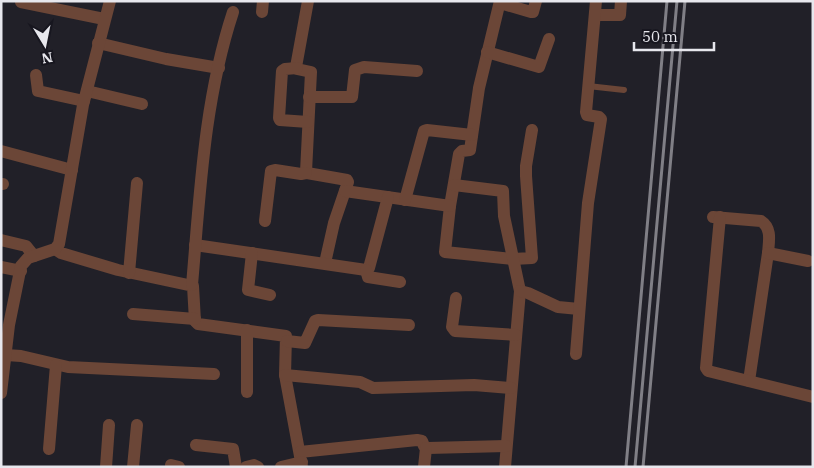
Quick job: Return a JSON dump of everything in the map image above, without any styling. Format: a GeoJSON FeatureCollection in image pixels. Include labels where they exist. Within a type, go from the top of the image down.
{"type":"FeatureCollection","features":[{"type":"Feature","properties":{"kind":"street"},"geometry":{"type":"LineString","coordinates":[[1,393],[6,355],[5,327],[24,262],[34,256],[55,249],[59,244],[85,96],[110,1]]}},
{"type":"Feature","properties":{"kind":"street"},"geometry":{"type":"LineString","coordinates":[[297,68],[308,1]]}},
{"type":"Feature","properties":{"kind":"street"},"geometry":{"type":"LineString","coordinates":[[532,130],[526,171],[533,256],[531,259],[445,252],[450,206],[459,154],[462,151],[470,150],[479,88],[500,2],[533,12],[536,1]]}},
{"type":"Feature","properties":{"kind":"street"},"geometry":{"type":"LineString","coordinates":[[576,354],[588,203],[601,120],[599,117],[586,114],[596,1]]}},
{"type":"Feature","properties":{"kind":"street"},"geometry":{"type":"LineString","coordinates":[[595,15],[620,15],[621,1]]}},
{"type":"Feature","properties":{"kind":"street"},"geometry":{"type":"LineString","coordinates":[[21,2],[104,19]]}},
{"type":"Feature","properties":{"kind":"street"},"geometry":{"type":"LineString","coordinates":[[233,12],[208,112],[192,285],[194,288],[195,319],[198,324],[284,335],[287,338],[285,375],[301,460]]}},
{"type":"Feature","properties":{"kind":"street"},"geometry":{"type":"LineString","coordinates":[[487,52],[539,67],[550,39]]}},
{"type":"Feature","properties":{"kind":"street"},"geometry":{"type":"LineString","coordinates":[[98,43],[166,59],[219,68]]}},
{"type":"Feature","properties":{"kind":"street"},"geometry":{"type":"LineString","coordinates":[[306,173],[309,97],[310,71],[297,68],[285,69],[282,71],[279,118],[280,120],[308,122]]}},
{"type":"Feature","properties":{"kind":"street"},"geometry":{"type":"LineString","coordinates":[[309,97],[352,97],[355,70],[358,68],[417,71]]}},
{"type":"Feature","properties":{"kind":"street"},"geometry":{"type":"LineString","coordinates":[[36,74],[38,91],[142,104]]}},
{"type":"Feature","properties":{"kind":"street"},"geometry":{"type":"LineString","coordinates":[[405,200],[424,131],[472,135]]}},
{"type":"Feature","properties":{"kind":"street"},"geometry":{"type":"LineString","coordinates":[[1,151],[72,170]]}},
{"type":"Feature","properties":{"kind":"street"},"geometry":{"type":"LineString","coordinates":[[265,221],[273,170],[306,173],[346,180],[348,182],[334,222],[325,263]]}},
{"type":"Feature","properties":{"kind":"street"},"geometry":{"type":"LineString","coordinates":[[129,273],[137,183]]}},
{"type":"Feature","properties":{"kind":"street"},"geometry":{"type":"LineString","coordinates":[[454,185],[503,191],[504,216],[520,291],[505,467]]}},
{"type":"Feature","properties":{"kind":"street"},"geometry":{"type":"LineString","coordinates":[[345,191],[450,206]]}},
{"type":"Feature","properties":{"kind":"street"},"geometry":{"type":"LineString","coordinates":[[366,270],[369,268],[388,197]]}},
{"type":"Feature","properties":{"kind":"street"},"geometry":{"type":"LineString","coordinates":[[749,381],[770,236],[766,224],[760,221],[717,217],[706,368],[708,371],[813,397]]}},
{"type":"Feature","properties":{"kind":"street"},"geometry":{"type":"LineString","coordinates":[[1,240],[26,246],[34,256]]}},
{"type":"Feature","properties":{"kind":"street"},"geometry":{"type":"LineString","coordinates":[[195,244],[366,270]]}},
{"type":"Feature","properties":{"kind":"street"},"geometry":{"type":"LineString","coordinates":[[55,249],[61,254],[129,273],[192,285]]}},
{"type":"Feature","properties":{"kind":"street"},"geometry":{"type":"LineString","coordinates":[[252,253],[248,290],[270,295]]}},
{"type":"Feature","properties":{"kind":"street"},"geometry":{"type":"LineString","coordinates":[[768,253],[808,261]]}},
{"type":"Feature","properties":{"kind":"street"},"geometry":{"type":"LineString","coordinates":[[1,268],[21,271]]}},
{"type":"Feature","properties":{"kind":"street"},"geometry":{"type":"LineString","coordinates":[[366,270],[368,277],[400,282]]}},
{"type":"Feature","properties":{"kind":"street"},"geometry":{"type":"LineString","coordinates":[[520,291],[528,292],[554,306],[579,309]]}},
{"type":"Feature","properties":{"kind":"street"},"geometry":{"type":"LineString","coordinates":[[456,298],[452,327],[455,331],[516,334]]}},
{"type":"Feature","properties":{"kind":"street"},"geometry":{"type":"LineString","coordinates":[[133,314],[195,319]]}},
{"type":"Feature","properties":{"kind":"street"},"geometry":{"type":"LineString","coordinates":[[287,341],[305,342],[315,321],[318,320],[409,325]]}},
{"type":"Feature","properties":{"kind":"street"},"geometry":{"type":"LineString","coordinates":[[247,330],[247,392]]}},
{"type":"Feature","properties":{"kind":"street"},"geometry":{"type":"LineString","coordinates":[[6,355],[21,356],[56,365],[214,374]]}},
{"type":"Feature","properties":{"kind":"street"},"geometry":{"type":"LineString","coordinates":[[49,450],[56,365]]}},
{"type":"Feature","properties":{"kind":"street"},"geometry":{"type":"LineString","coordinates":[[285,375],[360,382],[373,388],[474,385],[511,388]]}},
{"type":"Feature","properties":{"kind":"street"},"geometry":{"type":"LineString","coordinates":[[106,467],[108,425]]}},
{"type":"Feature","properties":{"kind":"street"},"geometry":{"type":"LineString","coordinates":[[133,467],[137,425]]}},
{"type":"Feature","properties":{"kind":"street"},"geometry":{"type":"LineString","coordinates":[[281,467],[301,460],[417,440],[422,441],[426,448],[424,467]]}},
{"type":"Feature","properties":{"kind":"street"},"geometry":{"type":"LineString","coordinates":[[196,445],[233,449],[236,467]]}},
{"type":"Feature","properties":{"kind":"street"},"geometry":{"type":"LineString","coordinates":[[426,448],[506,446]]}},
{"type":"Feature","properties":{"kind":"street"},"geometry":{"type":"LineString","coordinates":[[246,467],[256,465],[258,467]]}},
{"type":"Feature","properties":{"kind":"lane"},"geometry":{"type":"LineString","coordinates":[[588,86],[624,90]]}},
{"type":"Feature","properties":{"kind":"railway"},"geometry":{"type":"LineString","coordinates":[[626,467],[667,1]]}},
{"type":"Feature","properties":{"kind":"railway"},"geometry":{"type":"LineString","coordinates":[[635,467],[677,1]]}},
{"type":"Feature","properties":{"kind":"railway"},"geometry":{"type":"LineString","coordinates":[[643,467],[685,1]]}}]}
